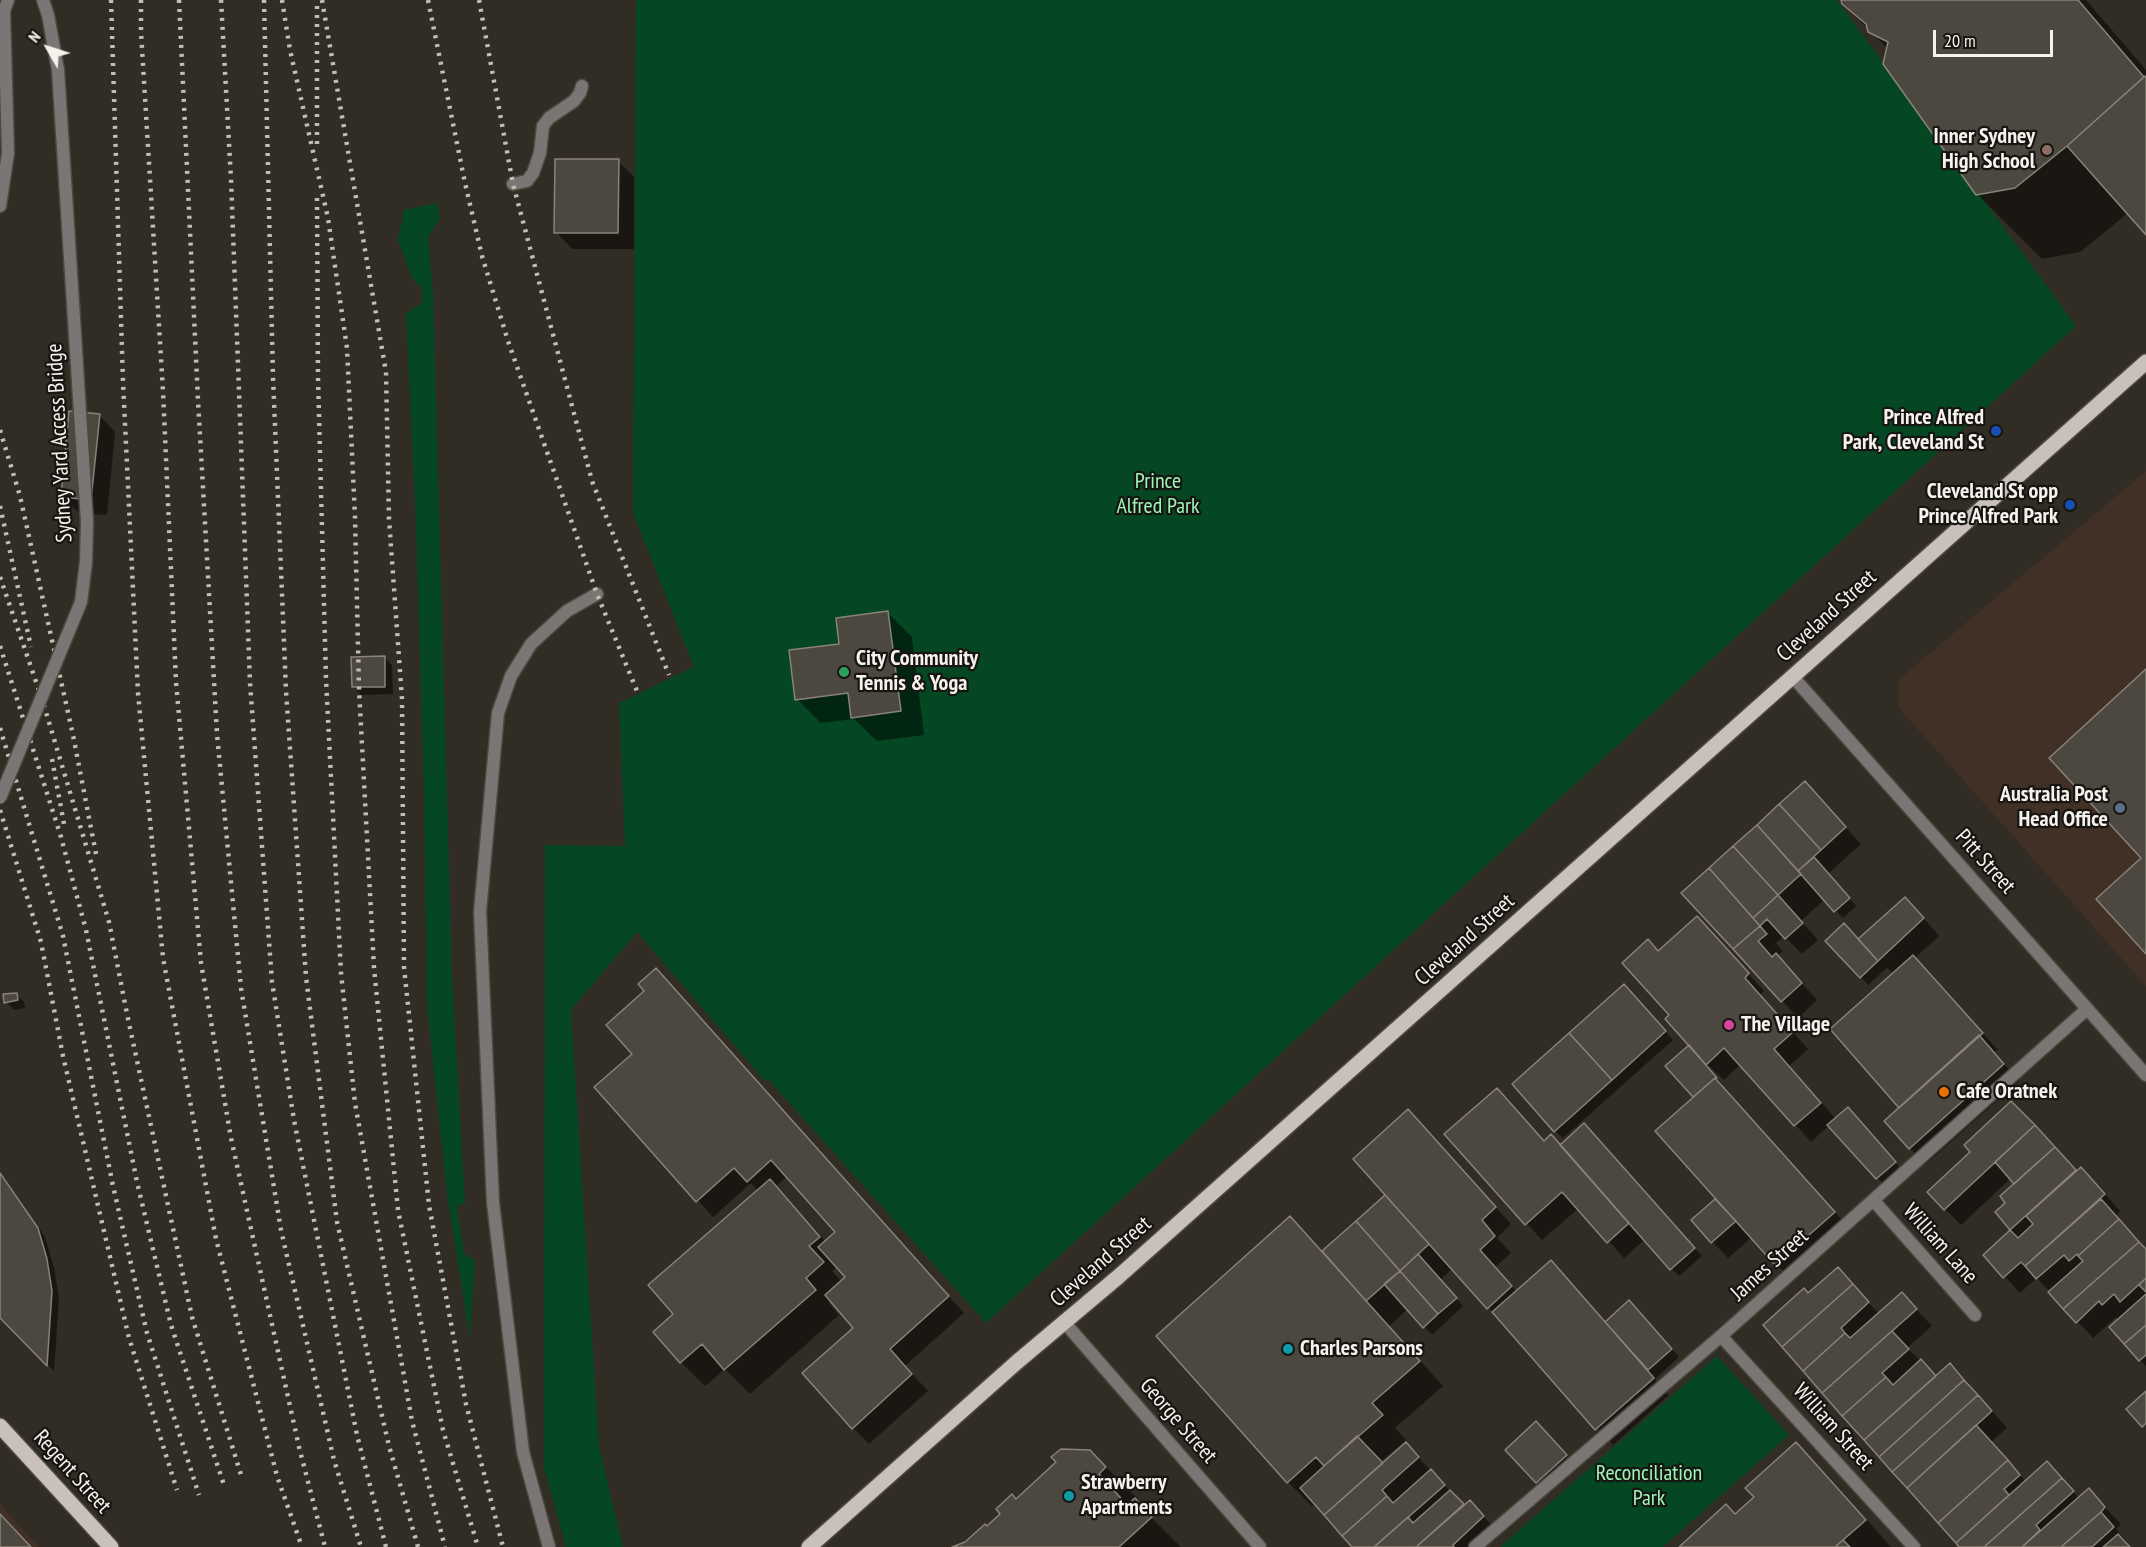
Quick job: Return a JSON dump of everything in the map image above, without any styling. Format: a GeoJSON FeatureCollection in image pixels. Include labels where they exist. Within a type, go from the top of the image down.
{"type":"FeatureCollection","features":[{"type":"Feature","properties":{"kind":"main road","name":"Cleveland Street"},"geometry":{"type":"LineString","coordinates":[[816,1545],[1017,1362],[1065,1323],[2146,362]]}},
{"type":"Feature","properties":{"kind":"main road","name":"Regent Street"},"geometry":{"type":"LineString","coordinates":[[0,1426],[111,1547]]}},
{"type":"Feature","properties":{"kind":"street"},"geometry":{"type":"LineString","coordinates":[[0,206],[8,153],[4,21],[8,0]]}},
{"type":"Feature","properties":{"kind":"street","name":"Sydney Yard Access Bridge"},"geometry":{"type":"LineString","coordinates":[[0,798],[81,602],[86,562],[87,522],[58,70],[43,0]]}},
{"type":"Feature","properties":{"kind":"street"},"geometry":{"type":"LineString","coordinates":[[513,184],[527,181],[533,173],[540,153],[543,126],[549,118],[574,101],[582,86]]}},
{"type":"Feature","properties":{"kind":"street"},"geometry":{"type":"LineString","coordinates":[[549,1547],[523,1452],[493,1203],[480,912],[498,713],[511,676],[531,644],[567,611],[597,594]]}},
{"type":"Feature","properties":{"kind":"street","name":"Pitt Street"},"geometry":{"type":"LineString","coordinates":[[1793,677],[2146,1075]]}},
{"type":"Feature","properties":{"kind":"street","name":"James Street"},"geometry":{"type":"LineString","coordinates":[[1475,1547],[1721,1336],[2087,1009]]}},
{"type":"Feature","properties":{"kind":"street","name":"William Lane"},"geometry":{"type":"LineString","coordinates":[[1874,1201],[1975,1315]]}},
{"type":"Feature","properties":{"kind":"street","name":"George Street"},"geometry":{"type":"LineString","coordinates":[[1065,1323],[1260,1547]]}},
{"type":"Feature","properties":{"kind":"street","name":"William Street"},"geometry":{"type":"LineString","coordinates":[[1721,1336],[1914,1547]]}},
{"type":"Feature","properties":{"kind":"shaded area"},"geometry":{"type":"Polygon","coordinates":[[[2146,471],[2146,986],[1899,708],[1898,680],[2146,471]]]}},
{"type":"Feature","properties":{"kind":"shaded area"},"geometry":{"type":"Polygon","coordinates":[[[0,1504],[39,1547],[0,1547],[0,1504]]]}},
{"type":"Feature","properties":{"kind":"green space","name":"Prince Alfred Park"},"geometry":{"type":"Polygon","coordinates":[[[636,0],[1837,0],[2076,326],[986,1323],[768,1079],[765,1081],[637,932],[571,1010],[599,1446],[623,1547],[566,1547],[544,1468],[545,845],[625,846],[619,703],[694,667],[633,513],[636,0]]]}},
{"type":"Feature","properties":{"kind":"green space"},"geometry":{"type":"Polygon","coordinates":[[[437,203],[440,219],[428,237],[433,292],[452,975],[465,1204],[457,1205],[464,1254],[475,1260],[470,1339],[447,1194],[427,1006],[424,796],[416,525],[406,313],[422,303],[422,289],[412,278],[398,240],[404,210],[437,203]]]}},
{"type":"Feature","properties":{"kind":"green space","name":"Reconciliation Park"},"geometry":{"type":"Polygon","coordinates":[[[1717,1356],[1789,1435],[1663,1547],[1500,1547],[1717,1356]]]}},
{"type":"Feature","properties":{"kind":"building"},"geometry":{"type":"Polygon","coordinates":[[[1841,0],[2078,0],[2144,77],[2067,146],[2015,188],[1976,195],[1883,64],[1888,42],[1868,32],[1866,24],[1842,4],[1841,0]]]}},
{"type":"Feature","properties":{"kind":"building"},"geometry":{"type":"Polygon","coordinates":[[[2145,76],[2146,78],[2146,235],[2067,146],[2145,76]]]}},
{"type":"Feature","properties":{"kind":"building"},"geometry":{"type":"Polygon","coordinates":[[[555,159],[619,159],[618,233],[554,233],[555,159]]]}},
{"type":"Feature","properties":{"kind":"building"},"geometry":{"type":"Polygon","coordinates":[[[69,411],[100,414],[91,500],[61,497],[69,411]]]}},
{"type":"Feature","properties":{"kind":"building","name":"City Community Tennis & Yoga"},"geometry":{"type":"Polygon","coordinates":[[[888,611],[901,711],[851,718],[848,693],[795,700],[789,650],[839,644],[836,618],[888,611]]]}},
{"type":"Feature","properties":{"kind":"building"},"geometry":{"type":"Polygon","coordinates":[[[385,656],[385,687],[352,687],[351,657],[385,656]]]}},
{"type":"Feature","properties":{"kind":"building","name":"Australia Post Head Office"},"geometry":{"type":"Polygon","coordinates":[[[2146,669],[2146,954],[2096,899],[2141,858],[2049,758],[2146,669]]]}},
{"type":"Feature","properties":{"kind":"building"},"geometry":{"type":"Polygon","coordinates":[[[1805,781],[1846,827],[1821,850],[1779,804],[1805,781]]]}},
{"type":"Feature","properties":{"kind":"building"},"geometry":{"type":"Polygon","coordinates":[[[1779,804],[1821,850],[1798,871],[1757,825],[1779,804]]]}},
{"type":"Feature","properties":{"kind":"building"},"geometry":{"type":"Polygon","coordinates":[[[1757,825],[1801,874],[1778,895],[1733,846],[1757,825]]]}},
{"type":"Feature","properties":{"kind":"building"},"geometry":{"type":"Polygon","coordinates":[[[1733,846],[1778,895],[1753,918],[1709,868],[1733,846]]]}},
{"type":"Feature","properties":{"kind":"building"},"geometry":{"type":"Polygon","coordinates":[[[1814,857],[1850,898],[1834,912],[1798,871],[1814,857]]]}},
{"type":"Feature","properties":{"kind":"building"},"geometry":{"type":"Polygon","coordinates":[[[1709,868],[1760,926],[1733,949],[1681,893],[1709,868]]]}},
{"type":"Feature","properties":{"kind":"building"},"geometry":{"type":"Polygon","coordinates":[[[1778,895],[1803,923],[1785,939],[1767,919],[1760,926],[1753,918],[1778,895]]]}},
{"type":"Feature","properties":{"kind":"building"},"geometry":{"type":"Polygon","coordinates":[[[1905,897],[1924,918],[1878,961],[1858,939],[1905,897]]]}},
{"type":"Feature","properties":{"kind":"building","name":"The Village"},"geometry":{"type":"Polygon","coordinates":[[[1697,916],[1749,973],[1745,978],[1793,1032],[1774,1049],[1821,1103],[1794,1126],[1724,1048],[1706,1065],[1665,1019],[1669,1015],[1622,963],[1648,939],[1658,951],[1697,916]]]}},
{"type":"Feature","properties":{"kind":"building"},"geometry":{"type":"Polygon","coordinates":[[[1844,923],[1878,961],[1860,978],[1825,941],[1844,923]]]}},
{"type":"Feature","properties":{"kind":"building"},"geometry":{"type":"Polygon","coordinates":[[[1760,926],[1767,934],[1758,941],[1772,957],[1776,953],[1802,983],[1781,1002],[1733,949],[1760,926]]]}},
{"type":"Feature","properties":{"kind":"building"},"geometry":{"type":"Polygon","coordinates":[[[1913,955],[1983,1033],[1899,1108],[1830,1029],[1913,955]]]}},
{"type":"Feature","properties":{"kind":"building"},"geometry":{"type":"Polygon","coordinates":[[[656,968],[949,1296],[890,1349],[912,1374],[852,1429],[802,1373],[853,1328],[825,1295],[845,1277],[818,1247],[835,1232],[771,1160],[747,1182],[734,1168],[696,1202],[594,1087],[632,1054],[606,1025],[644,991],[638,984],[656,968]]]}},
{"type":"Feature","properties":{"kind":"building"},"geometry":{"type":"Polygon","coordinates":[[[1624,984],[1666,1031],[1612,1080],[1569,1033],[1624,984]]]}},
{"type":"Feature","properties":{"kind":"building"},"geometry":{"type":"Polygon","coordinates":[[[17,993],[18,1000],[4,1003],[3,994],[17,993]]]}},
{"type":"Feature","properties":{"kind":"building"},"geometry":{"type":"Polygon","coordinates":[[[1569,1033],[1612,1080],[1554,1132],[1512,1084],[1569,1033]]]}},
{"type":"Feature","properties":{"kind":"building","name":"Cafe Oratnek"},"geometry":{"type":"Polygon","coordinates":[[[1979,1035],[2004,1064],[1909,1149],[1884,1121],[1979,1035]]]}},
{"type":"Feature","properties":{"kind":"building"},"geometry":{"type":"Polygon","coordinates":[[[1689,1045],[1717,1078],[1693,1097],[1665,1066],[1689,1045]]]}},
{"type":"Feature","properties":{"kind":"building"},"geometry":{"type":"Polygon","coordinates":[[[1715,1078],[1835,1212],[1775,1265],[1655,1131],[1715,1078]]]}},
{"type":"Feature","properties":{"kind":"building"},"geometry":{"type":"Polygon","coordinates":[[[1497,1088],[1544,1141],[1551,1134],[1629,1223],[1607,1243],[1562,1192],[1525,1225],[1444,1134],[1497,1088]]]}},
{"type":"Feature","properties":{"kind":"building"},"geometry":{"type":"Polygon","coordinates":[[[2011,1101],[2035,1125],[1944,1210],[1927,1192],[1970,1152],[1964,1145],[2011,1101]]]}},
{"type":"Feature","properties":{"kind":"building"},"geometry":{"type":"Polygon","coordinates":[[[1848,1107],[1896,1162],[1876,1179],[1827,1125],[1848,1107]]]}},
{"type":"Feature","properties":{"kind":"building"},"geometry":{"type":"Polygon","coordinates":[[[1408,1109],[1496,1207],[1482,1220],[1495,1236],[1480,1250],[1512,1286],[1487,1309],[1353,1159],[1408,1109]]]}},
{"type":"Feature","properties":{"kind":"building"},"geometry":{"type":"Polygon","coordinates":[[[1584,1123],[1695,1248],[1670,1270],[1560,1145],[1584,1123]]]}},
{"type":"Feature","properties":{"kind":"building"},"geometry":{"type":"Polygon","coordinates":[[[2035,1125],[2055,1147],[2014,1184],[1995,1162],[2035,1125]]]}},
{"type":"Feature","properties":{"kind":"building"},"geometry":{"type":"Polygon","coordinates":[[[2055,1147],[2076,1170],[2010,1230],[1995,1212],[2005,1203],[2000,1196],[2055,1147]]]}},
{"type":"Feature","properties":{"kind":"building"},"geometry":{"type":"Polygon","coordinates":[[[2081,1167],[2105,1194],[2025,1266],[2021,1262],[2003,1278],[1983,1255],[2010,1230],[2018,1238],[2033,1224],[2026,1216],[2081,1167]]]}},
{"type":"Feature","properties":{"kind":"building"},"geometry":{"type":"Polygon","coordinates":[[[0,1173],[38,1228],[47,1259],[52,1291],[47,1366],[0,1318],[0,1173]]]}},
{"type":"Feature","properties":{"kind":"building"},"geometry":{"type":"Polygon","coordinates":[[[770,1179],[820,1237],[809,1246],[824,1262],[806,1278],[816,1290],[724,1370],[702,1344],[680,1363],[653,1332],[673,1314],[648,1285],[770,1179]]]}},
{"type":"Feature","properties":{"kind":"building"},"geometry":{"type":"Polygon","coordinates":[[[1385,1195],[1429,1244],[1400,1271],[1356,1221],[1385,1195]]]}},
{"type":"Feature","properties":{"kind":"building"},"geometry":{"type":"Polygon","coordinates":[[[1715,1199],[1736,1221],[1711,1243],[1691,1220],[1715,1199]]]}},
{"type":"Feature","properties":{"kind":"building"},"geometry":{"type":"Polygon","coordinates":[[[2101,1199],[2119,1219],[2078,1256],[2077,1254],[2069,1261],[2064,1255],[2036,1279],[2025,1266],[2101,1199]]]}},
{"type":"Feature","properties":{"kind":"building","name":"Charles Parsons"},"geometry":{"type":"Polygon","coordinates":[[[1290,1216],[1420,1361],[1372,1403],[1383,1415],[1324,1466],[1316,1457],[1287,1483],[1156,1336],[1290,1216]]]}},
{"type":"Feature","properties":{"kind":"building"},"geometry":{"type":"Polygon","coordinates":[[[2119,1219],[2139,1242],[2063,1309],[2048,1292],[2083,1261],[2078,1256],[2119,1219]]]}},
{"type":"Feature","properties":{"kind":"building"},"geometry":{"type":"Polygon","coordinates":[[[1356,1221],[1400,1271],[1366,1301],[1322,1251],[1356,1221]]]}},
{"type":"Feature","properties":{"kind":"building"},"geometry":{"type":"Polygon","coordinates":[[[2139,1242],[2146,1249],[2146,1278],[2120,1302],[2114,1294],[2102,1305],[2099,1301],[2076,1323],[2063,1309],[2139,1242]]]}},
{"type":"Feature","properties":{"kind":"building"},"geometry":{"type":"Polygon","coordinates":[[[1418,1254],[1457,1298],[1438,1314],[1400,1271],[1418,1254]]]}},
{"type":"Feature","properties":{"kind":"building"},"geometry":{"type":"Polygon","coordinates":[[[1551,1260],[1654,1378],[1595,1430],[1492,1312],[1551,1260]]]}},
{"type":"Feature","properties":{"kind":"building"},"geometry":{"type":"Polygon","coordinates":[[[1838,1267],[1853,1284],[1782,1347],[1763,1325],[1804,1288],[1808,1293],[1838,1267]]]}},
{"type":"Feature","properties":{"kind":"building"},"geometry":{"type":"Polygon","coordinates":[[[1400,1271],[1438,1314],[1423,1328],[1384,1284],[1400,1271]]]}},
{"type":"Feature","properties":{"kind":"building"},"geometry":{"type":"Polygon","coordinates":[[[2146,1278],[2146,1292],[2139,1285],[2146,1278]]]}},
{"type":"Feature","properties":{"kind":"building"},"geometry":{"type":"Polygon","coordinates":[[[1853,1284],[1869,1302],[1841,1328],[1845,1333],[1803,1371],[1782,1347],[1853,1284]]]}},
{"type":"Feature","properties":{"kind":"building"},"geometry":{"type":"Polygon","coordinates":[[[1902,1292],[1917,1309],[1822,1393],[1803,1371],[1845,1333],[1850,1338],[1902,1292]]]}},
{"type":"Feature","properties":{"kind":"building"},"geometry":{"type":"Polygon","coordinates":[[[2146,1294],[2146,1325],[2124,1344],[2109,1327],[2146,1294]]]}},
{"type":"Feature","properties":{"kind":"building"},"geometry":{"type":"Polygon","coordinates":[[[1629,1300],[1672,1349],[1648,1370],[1605,1322],[1629,1300]]]}},
{"type":"Feature","properties":{"kind":"building"},"geometry":{"type":"Polygon","coordinates":[[[2146,1325],[2146,1355],[2139,1361],[2124,1344],[2146,1325]]]}},
{"type":"Feature","properties":{"kind":"building"},"geometry":{"type":"Polygon","coordinates":[[[1892,1331],[1909,1349],[1882,1373],[1886,1377],[1842,1416],[1822,1393],[1892,1331]]]}},
{"type":"Feature","properties":{"kind":"building"},"geometry":{"type":"Polygon","coordinates":[[[1921,1359],[1936,1376],[1864,1440],[1842,1416],[1886,1377],[1893,1385],[1921,1359]]]}},
{"type":"Feature","properties":{"kind":"building"},"geometry":{"type":"Polygon","coordinates":[[[1950,1363],[1964,1380],[1879,1457],[1864,1440],[1950,1363]]]}},
{"type":"Feature","properties":{"kind":"building"},"geometry":{"type":"Polygon","coordinates":[[[1964,1380],[1978,1395],[1892,1472],[1879,1457],[1964,1380]]]}},
{"type":"Feature","properties":{"kind":"building"},"geometry":{"type":"Polygon","coordinates":[[[2146,1391],[2146,1423],[2142,1427],[2126,1409],[2146,1391]]]}},
{"type":"Feature","properties":{"kind":"building"},"geometry":{"type":"Polygon","coordinates":[[[1978,1395],[1992,1411],[1907,1488],[1892,1472],[1978,1395]]]}},
{"type":"Feature","properties":{"kind":"building"},"geometry":{"type":"Polygon","coordinates":[[[1536,1421],[1567,1455],[1536,1483],[1505,1450],[1536,1421]]]}},
{"type":"Feature","properties":{"kind":"building"},"geometry":{"type":"Polygon","coordinates":[[[1976,1425],[2008,1460],[1938,1523],[1907,1488],[1976,1425]]]}},
{"type":"Feature","properties":{"kind":"building"},"geometry":{"type":"Polygon","coordinates":[[[1357,1436],[1383,1463],[1324,1515],[1300,1488],[1357,1436]]]}},
{"type":"Feature","properties":{"kind":"building"},"geometry":{"type":"Polygon","coordinates":[[[1406,1442],[1419,1457],[1382,1490],[1387,1496],[1342,1536],[1324,1515],[1406,1442]]]}},
{"type":"Feature","properties":{"kind":"building"},"geometry":{"type":"Polygon","coordinates":[[[1796,1442],[1866,1520],[1835,1547],[1679,1547],[1726,1504],[1735,1514],[1754,1497],[1745,1488],[1796,1442]]]}},
{"type":"Feature","properties":{"kind":"building","name":"Strawberry Apartments"},"geometry":{"type":"Polygon","coordinates":[[[1061,1449],[1090,1450],[1106,1467],[1099,1474],[1127,1505],[1135,1498],[1152,1517],[1119,1547],[952,1547],[965,1542],[985,1524],[987,1526],[1000,1514],[996,1509],[1012,1494],[1016,1499],[1056,1462],[1051,1457],[1061,1449]]]}},
{"type":"Feature","properties":{"kind":"building"},"geometry":{"type":"Polygon","coordinates":[[[2008,1460],[2020,1475],[2004,1489],[2009,1495],[1956,1543],[1938,1523],[2008,1460]]]}},
{"type":"Feature","properties":{"kind":"building"},"geometry":{"type":"Polygon","coordinates":[[[2047,1461],[2062,1478],[1984,1547],[1959,1547],[1956,1543],[2047,1461]]]}},
{"type":"Feature","properties":{"kind":"building"},"geometry":{"type":"Polygon","coordinates":[[[1431,1469],[1445,1485],[1374,1547],[1352,1547],[1342,1536],[1387,1496],[1393,1503],[1431,1469]]]}},
{"type":"Feature","properties":{"kind":"building"},"geometry":{"type":"Polygon","coordinates":[[[2062,1478],[2074,1491],[2036,1525],[2040,1530],[2022,1547],[1984,1547],[2062,1478]]]}},
{"type":"Feature","properties":{"kind":"building"},"geometry":{"type":"Polygon","coordinates":[[[2089,1488],[2105,1507],[2101,1512],[2061,1547],[2022,1547],[2089,1488]]]}},
{"type":"Feature","properties":{"kind":"building"},"geometry":{"type":"Polygon","coordinates":[[[1450,1490],[1464,1504],[1416,1547],[1374,1547],[1408,1517],[1413,1523],[1450,1490]]]}},
{"type":"Feature","properties":{"kind":"building"},"geometry":{"type":"Polygon","coordinates":[[[1470,1500],[1484,1516],[1453,1545],[1454,1547],[1416,1547],[1470,1500]]]}},
{"type":"Feature","properties":{"kind":"building"},"geometry":{"type":"Polygon","coordinates":[[[2101,1512],[2114,1527],[2092,1547],[2061,1547],[2101,1512]]]}},
{"type":"Feature","properties":{"kind":"building"},"geometry":{"type":"Polygon","coordinates":[[[0,1514],[31,1547],[0,1547],[0,1514]]]}},
{"type":"Feature","properties":{"kind":"building"},"geometry":{"type":"Polygon","coordinates":[[[2118,1534],[2130,1547],[2103,1547],[2118,1534]]]}},
{"type":"Feature","properties":{"kind":"building"},"geometry":{"type":"Polygon","coordinates":[[[1843,1540],[1850,1547],[1835,1547],[1843,1540]]]}},
{"type":"Feature","properties":{"kind":"railway"},"geometry":{"type":"LineString","coordinates":[[111,0],[123,382],[138,693],[163,958],[216,1239],[277,1476],[302,1547]]}},
{"type":"Feature","properties":{"kind":"railway"},"geometry":{"type":"LineString","coordinates":[[141,0],[163,391],[176,682],[201,963],[231,1138],[299,1447],[325,1547]]}},
{"type":"Feature","properties":{"kind":"railway"},"geometry":{"type":"LineString","coordinates":[[179,0],[217,734],[241,988],[281,1230],[334,1460],[361,1547]]}},
{"type":"Feature","properties":{"kind":"railway"},"geometry":{"type":"LineString","coordinates":[[221,0],[231,179],[250,683],[272,982],[294,1120],[357,1435],[386,1547]]}},
{"type":"Feature","properties":{"kind":"railway"},"geometry":{"type":"LineString","coordinates":[[264,0],[273,377],[286,691],[306,977],[337,1222],[389,1446],[418,1547]]}},
{"type":"Feature","properties":{"kind":"railway"},"geometry":{"type":"LineString","coordinates":[[282,0],[290,50],[328,218],[347,348],[355,517],[359,689],[374,968],[398,1210],[443,1430],[478,1547]]}},
{"type":"Feature","properties":{"kind":"railway"},"geometry":{"type":"LineString","coordinates":[[322,0],[386,372],[389,519],[402,699],[404,967],[429,1205],[466,1404],[503,1547]]}},
{"type":"Feature","properties":{"kind":"railway"},"geometry":{"type":"LineString","coordinates":[[428,0],[482,256],[508,341],[597,594],[637,691]]}},
{"type":"Feature","properties":{"kind":"railway"},"geometry":{"type":"LineString","coordinates":[[479,0],[513,184],[592,481],[669,675]]}},
{"type":"Feature","properties":{"kind":"railway"},"geometry":{"type":"LineString","coordinates":[[317,6],[317,147]]}},
{"type":"Feature","properties":{"kind":"railway"},"geometry":{"type":"LineString","coordinates":[[317,198],[318,377],[326,679],[341,973],[355,1103],[412,1421],[445,1547]]}},
{"type":"Feature","properties":{"kind":"railway"},"geometry":{"type":"LineString","coordinates":[[0,430],[20,496],[73,735],[96,854]]}},
{"type":"Feature","properties":{"kind":"railway"},"geometry":{"type":"LineString","coordinates":[[0,506],[31,647]]}},
{"type":"Feature","properties":{"kind":"railway"},"geometry":{"type":"LineString","coordinates":[[0,577],[42,699],[109,922],[192,1317],[242,1478]]}},
{"type":"Feature","properties":{"kind":"railway"},"geometry":{"type":"LineString","coordinates":[[0,646],[61,837],[86,930],[137,1182],[171,1325],[224,1485]]}},
{"type":"Feature","properties":{"kind":"railway"},"geometry":{"type":"LineString","coordinates":[[0,728],[63,936],[113,1186],[147,1333],[199,1495]]}},
{"type":"Feature","properties":{"kind":"railway"},"geometry":{"type":"LineString","coordinates":[[52,759],[64,824]]}},
{"type":"Feature","properties":{"kind":"railway"},"geometry":{"type":"LineString","coordinates":[[0,810],[41,942],[63,1056],[129,1338],[177,1490]]}},
{"type":"Feature","properties":{"kind":"place","name":"Inner Sydney High School"},"geometry":{"type":"Point","coordinates":[2047,150]}},
{"type":"Feature","properties":{"kind":"place","name":"Prince Alfred Park, Cleveland St"},"geometry":{"type":"Point","coordinates":[1996,431]}},
{"type":"Feature","properties":{"kind":"place","name":"Cleveland St opp Prince Alfred Park"},"geometry":{"type":"Point","coordinates":[2070,505]}},
{"type":"Feature","properties":{"kind":"place","name":"City Community Tennis & Yoga"},"geometry":{"type":"Point","coordinates":[844,672]}},
{"type":"Feature","properties":{"kind":"place","name":"Australia Post Head Office"},"geometry":{"type":"Point","coordinates":[2120,808]}},
{"type":"Feature","properties":{"kind":"place","name":"The Village"},"geometry":{"type":"Point","coordinates":[1729,1025]}},
{"type":"Feature","properties":{"kind":"place","name":"Cafe Oratnek"},"geometry":{"type":"Point","coordinates":[1944,1092]}},
{"type":"Feature","properties":{"kind":"place","name":"Charles Parsons"},"geometry":{"type":"Point","coordinates":[1288,1349]}},
{"type":"Feature","properties":{"kind":"place","name":"Strawberry Apartments"},"geometry":{"type":"Point","coordinates":[1069,1496]}}]}
